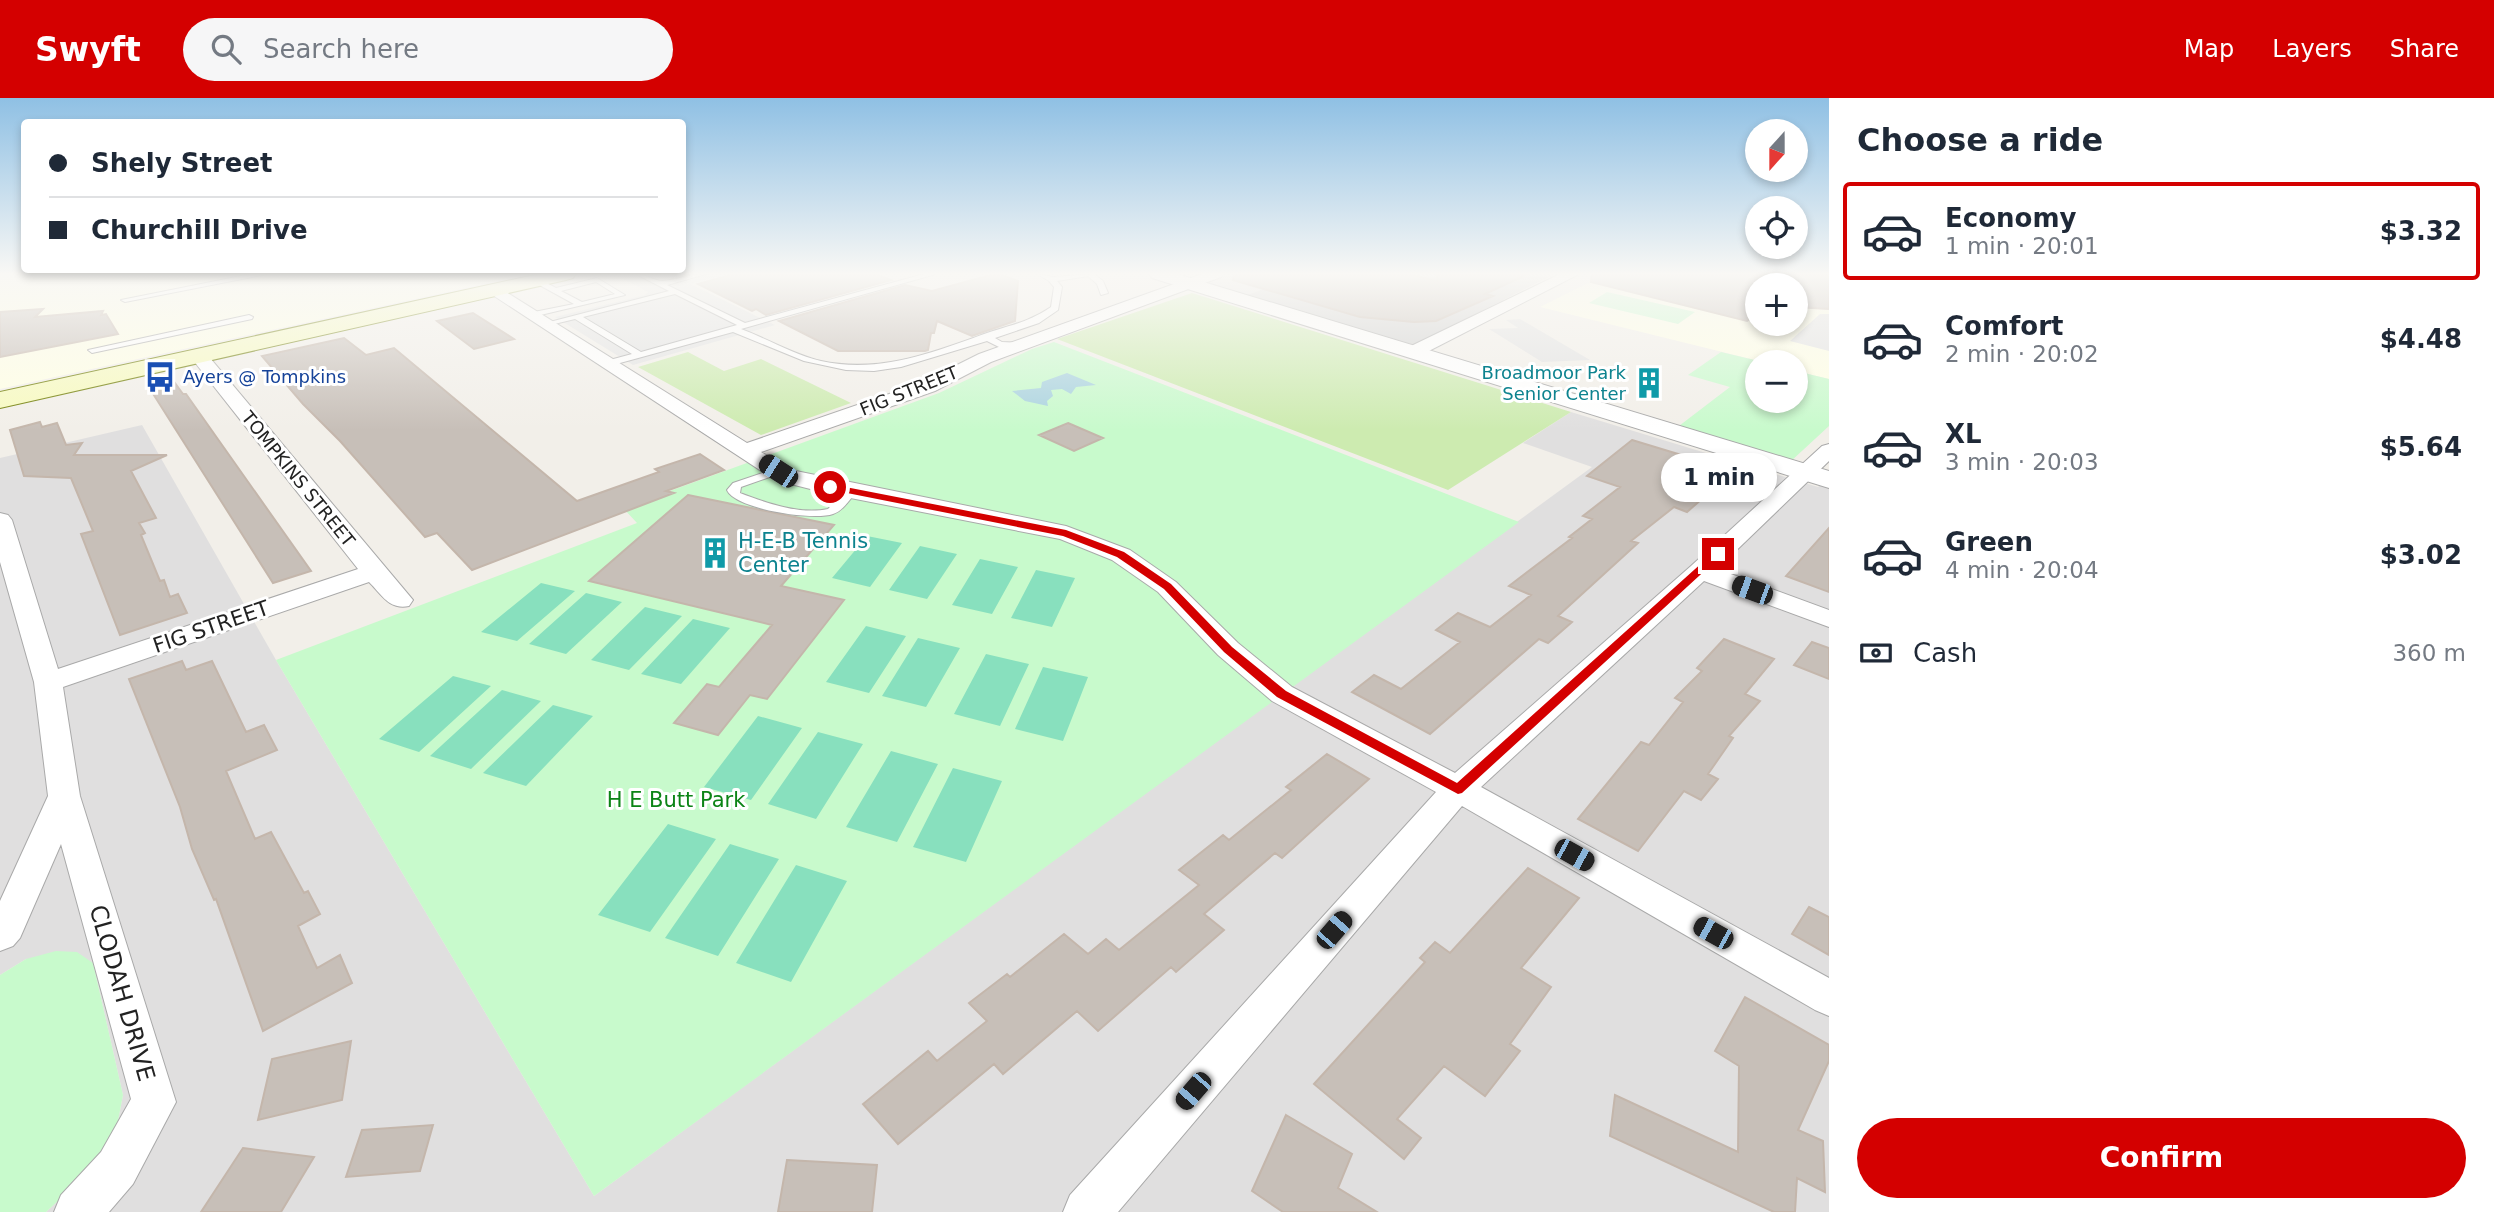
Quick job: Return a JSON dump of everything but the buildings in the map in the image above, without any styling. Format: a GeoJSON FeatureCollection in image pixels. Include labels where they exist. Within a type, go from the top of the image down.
{"type":"FeatureCollection","features":[{"type":"Feature","properties":{"kind":"main road"},"geometry":{"type":"LineString","coordinates":[[0,400],[333,326]]}},
{"type":"Feature","properties":{"kind":"street"},"geometry":{"type":"LineString","coordinates":[[549,326],[783,475],[1066,533],[1121,555],[1167,587],[1228,649],[1282,694],[1458,789],[1829,998]]}},
{"type":"Feature","properties":{"kind":"street","name":"FIG STREET"},"geometry":{"type":"LineString","coordinates":[[746,450],[928,387],[985,358],[1073,326]]}},
{"type":"Feature","properties":{"kind":"street"},"geometry":{"type":"LineString","coordinates":[[1327,326],[1821,467]]}},
{"type":"Feature","properties":{"kind":"street"},"geometry":{"type":"LineString","coordinates":[[1413,352],[1466,326]]}},
{"type":"Feature","properties":{"kind":"street","name":"TOMPKINS STREET"},"geometry":{"type":"LineString","coordinates":[[199,356],[374,572],[400,600]]}},
{"type":"Feature","properties":{"kind":"street"},"geometry":{"type":"LineString","coordinates":[[1087,1212],[1458,789],[1700,570],[1821,467]]}},
{"type":"Feature","properties":{"kind":"street","name":"CLODAH DRIVE"},"geometry":{"type":"LineString","coordinates":[[0,520],[48,682],[64,796],[154,1102],[117,1168],[78,1212]]}},
{"type":"Feature","properties":{"kind":"street"},"geometry":{"type":"LineString","coordinates":[[1700,570],[1829,619]]}},
{"type":"Feature","properties":{"kind":"street","name":"FIG STREET"},"geometry":{"type":"LineString","coordinates":[[48,682],[374,572]]}},
{"type":"Feature","properties":{"kind":"street"},"geometry":{"type":"LineString","coordinates":[[0,935],[7,927],[64,796]]}},
{"type":"Feature","properties":{"kind":"lane"},"geometry":{"type":"LineString","coordinates":[[92,350],[206,326]]}},
{"type":"Feature","properties":{"kind":"lane"},"geometry":{"type":"LineString","coordinates":[[592,326],[640,355]]}},
{"type":"Feature","properties":{"kind":"lane"},"geometry":{"type":"LineString","coordinates":[[609,363],[744,326]]}},
{"type":"Feature","properties":{"kind":"lane"},"geometry":{"type":"LineString","coordinates":[[733,329],[820,363],[858,367],[899,366],[951,351],[1020,326]]}},
{"type":"Feature","properties":{"kind":"lane"},"geometry":{"type":"LineString","coordinates":[[990,335],[991,341],[1001,345],[1021,345]]}},
{"type":"Feature","properties":{"kind":"lane"},"geometry":{"type":"LineString","coordinates":[[778,471],[737,485],[733,490],[735,495],[775,507],[823,513],[832,510],[851,491]]}},
{"type":"Feature","properties":{"kind":"shaded area"},"geometry":{"type":"Polygon","coordinates":[[[0,326],[290,326],[0,389],[0,326]]]}},
{"type":"Feature","properties":{"kind":"shaded area"},"geometry":{"type":"Polygon","coordinates":[[[570,326],[771,326],[633,365],[570,326]]]}},
{"type":"Feature","properties":{"kind":"shaded area"},"geometry":{"type":"Polygon","coordinates":[[[1350,326],[1452,326],[1414,345],[1350,326]]]}},
{"type":"Feature","properties":{"kind":"shaded area"},"geometry":{"type":"Polygon","coordinates":[[[1515,326],[1532,326],[1590,360],[1542,362],[1489,329],[1518,328],[1515,326]]]}},
{"type":"Feature","properties":{"kind":"shaded area"},"geometry":{"type":"Polygon","coordinates":[[[1617,326],[1745,326],[1745,336],[1808,336],[1808,326],[1829,326],[1829,379],[1808,374],[1808,350],[1745,350],[1745,358],[1617,326]]]}},
{"type":"Feature","properties":{"kind":"shaded area"},"geometry":{"type":"Polygon","coordinates":[[[1808,326],[1829,326],[1829,351],[1790,341],[1796,336],[1808,336],[1808,326]]]}},
{"type":"Feature","properties":{"kind":"shaded area"},"geometry":{"type":"Polygon","coordinates":[[[1571,412],[1818,487],[1829,476],[1829,1212],[46,1212],[87,1174],[117,1126],[123,1095],[93,963],[26,959],[0,975],[0,458],[142,425],[276,660],[594,1196],[1592,467],[1523,443],[1571,412]]]}},
{"type":"Feature","properties":{"kind":"green space"},"geometry":{"type":"Polygon","coordinates":[[[1095,326],[1297,326],[1571,412],[1448,490],[1057,339],[1095,326]]]}},
{"type":"Feature","properties":{"kind":"green space","name":"H E Butt Park"},"geometry":{"type":"Polygon","coordinates":[[[1054,342],[1519,522],[594,1196],[276,660],[637,523],[623,508],[939,393],[1032,349],[1054,342]]]}},
{"type":"Feature","properties":{"kind":"green space"},"geometry":{"type":"Polygon","coordinates":[[[688,352],[724,371],[761,359],[851,403],[761,435],[638,367],[688,352]]]}},
{"type":"Feature","properties":{"kind":"green space"},"geometry":{"type":"Polygon","coordinates":[[[1721,352],[1745,358],[1745,413],[1808,413],[1808,374],[1829,379],[1829,426],[1790,462],[1675,429],[1730,387],[1688,375],[1721,352]]]}},
{"type":"Feature","properties":{"kind":"green space"},"geometry":{"type":"Polygon","coordinates":[[[867,536],[902,543],[870,587],[832,578],[867,536]]]}},
{"type":"Feature","properties":{"kind":"green space"},"geometry":{"type":"Polygon","coordinates":[[[920,546],[957,554],[927,599],[889,590],[920,546]]]}},
{"type":"Feature","properties":{"kind":"green space"},"geometry":{"type":"Polygon","coordinates":[[[980,559],[1018,567],[992,614],[952,605],[980,559]]]}},
{"type":"Feature","properties":{"kind":"green space"},"geometry":{"type":"Polygon","coordinates":[[[1036,570],[1075,578],[1052,627],[1011,618],[1036,570]]]}},
{"type":"Feature","properties":{"kind":"green space"},"geometry":{"type":"Polygon","coordinates":[[[541,583],[575,591],[517,641],[481,632],[541,583]]]}},
{"type":"Feature","properties":{"kind":"green space"},"geometry":{"type":"Polygon","coordinates":[[[586,593],[622,602],[566,654],[529,644],[586,593]]]}},
{"type":"Feature","properties":{"kind":"green space"},"geometry":{"type":"Polygon","coordinates":[[[645,607],[682,616],[629,670],[591,660],[645,607]]]}},
{"type":"Feature","properties":{"kind":"green space"},"geometry":{"type":"Polygon","coordinates":[[[693,619],[730,628],[681,684],[641,674],[693,619]]]}},
{"type":"Feature","properties":{"kind":"green space"},"geometry":{"type":"Polygon","coordinates":[[[866,626],[906,636],[869,693],[826,682],[866,626]]]}},
{"type":"Feature","properties":{"kind":"green space"},"geometry":{"type":"Polygon","coordinates":[[[918,638],[960,648],[926,707],[882,696],[918,638]]]}},
{"type":"Feature","properties":{"kind":"green space"},"geometry":{"type":"Polygon","coordinates":[[[986,654],[1029,664],[1000,726],[954,714],[986,654]]]}},
{"type":"Feature","properties":{"kind":"green space"},"geometry":{"type":"Polygon","coordinates":[[[1043,667],[1088,677],[1063,741],[1015,729],[1043,667]]]}},
{"type":"Feature","properties":{"kind":"green space"},"geometry":{"type":"Polygon","coordinates":[[[453,676],[491,686],[419,752],[379,739],[453,676]]]}},
{"type":"Feature","properties":{"kind":"green space"},"geometry":{"type":"Polygon","coordinates":[[[502,690],[541,701],[471,769],[430,756],[502,690]]]}},
{"type":"Feature","properties":{"kind":"green space"},"geometry":{"type":"Polygon","coordinates":[[[553,705],[593,716],[526,786],[483,773],[553,705]]]}},
{"type":"Feature","properties":{"kind":"green space"},"geometry":{"type":"Polygon","coordinates":[[[758,716],[802,728],[751,800],[704,787],[758,716]]]}},
{"type":"Feature","properties":{"kind":"green space"},"geometry":{"type":"Polygon","coordinates":[[[818,732],[863,744],[816,819],[768,804],[818,732]]]}},
{"type":"Feature","properties":{"kind":"green space"},"geometry":{"type":"Polygon","coordinates":[[[891,751],[938,764],[897,842],[846,827],[891,751]]]}},
{"type":"Feature","properties":{"kind":"green space"},"geometry":{"type":"Polygon","coordinates":[[[953,768],[1002,781],[966,862],[913,847],[953,768]]]}},
{"type":"Feature","properties":{"kind":"green space"},"geometry":{"type":"Polygon","coordinates":[[[668,824],[716,839],[650,932],[598,915],[668,824]]]}},
{"type":"Feature","properties":{"kind":"green space"},"geometry":{"type":"Polygon","coordinates":[[[730,844],[779,859],[718,956],[665,938],[730,844]]]}},
{"type":"Feature","properties":{"kind":"green space"},"geometry":{"type":"Polygon","coordinates":[[[796,865],[847,881],[791,982],[736,963],[796,865]]]}},
{"type":"Feature","properties":{"kind":"green space"},"geometry":{"type":"Polygon","coordinates":[[[56,951],[77,952],[93,963],[123,1095],[117,1126],[87,1174],[46,1212],[0,1212],[0,975],[26,959],[56,951]]]}},
{"type":"Feature","properties":{"kind":"water"},"geometry":{"type":"Polygon","coordinates":[[[1067,373],[1096,385],[1076,387],[1071,394],[1062,389],[1051,390],[1053,396],[1047,401],[1048,406],[1025,401],[1012,391],[1041,388],[1042,382],[1067,373]]]}},
{"type":"Feature","properties":{"kind":"place","name":"Ayers @ Tompkins"},"geometry":{"type":"Point","coordinates":[160,377]}},
{"type":"Feature","properties":{"kind":"place","name":"Broadmoor Park Senior Center"},"geometry":{"type":"Point","coordinates":[1649,383]}},
{"type":"Feature","properties":{"kind":"place","name":"H-E-B Tennis Center"},"geometry":{"type":"Point","coordinates":[715,553]}},
{"type":"Feature","properties":{"kind":"route"},"geometry":{"type":"LineString","coordinates":[[830,487],[1066,533],[1121,555],[1167,587],[1228,649],[1282,694],[1458,789],[1718,554]]}}]}
